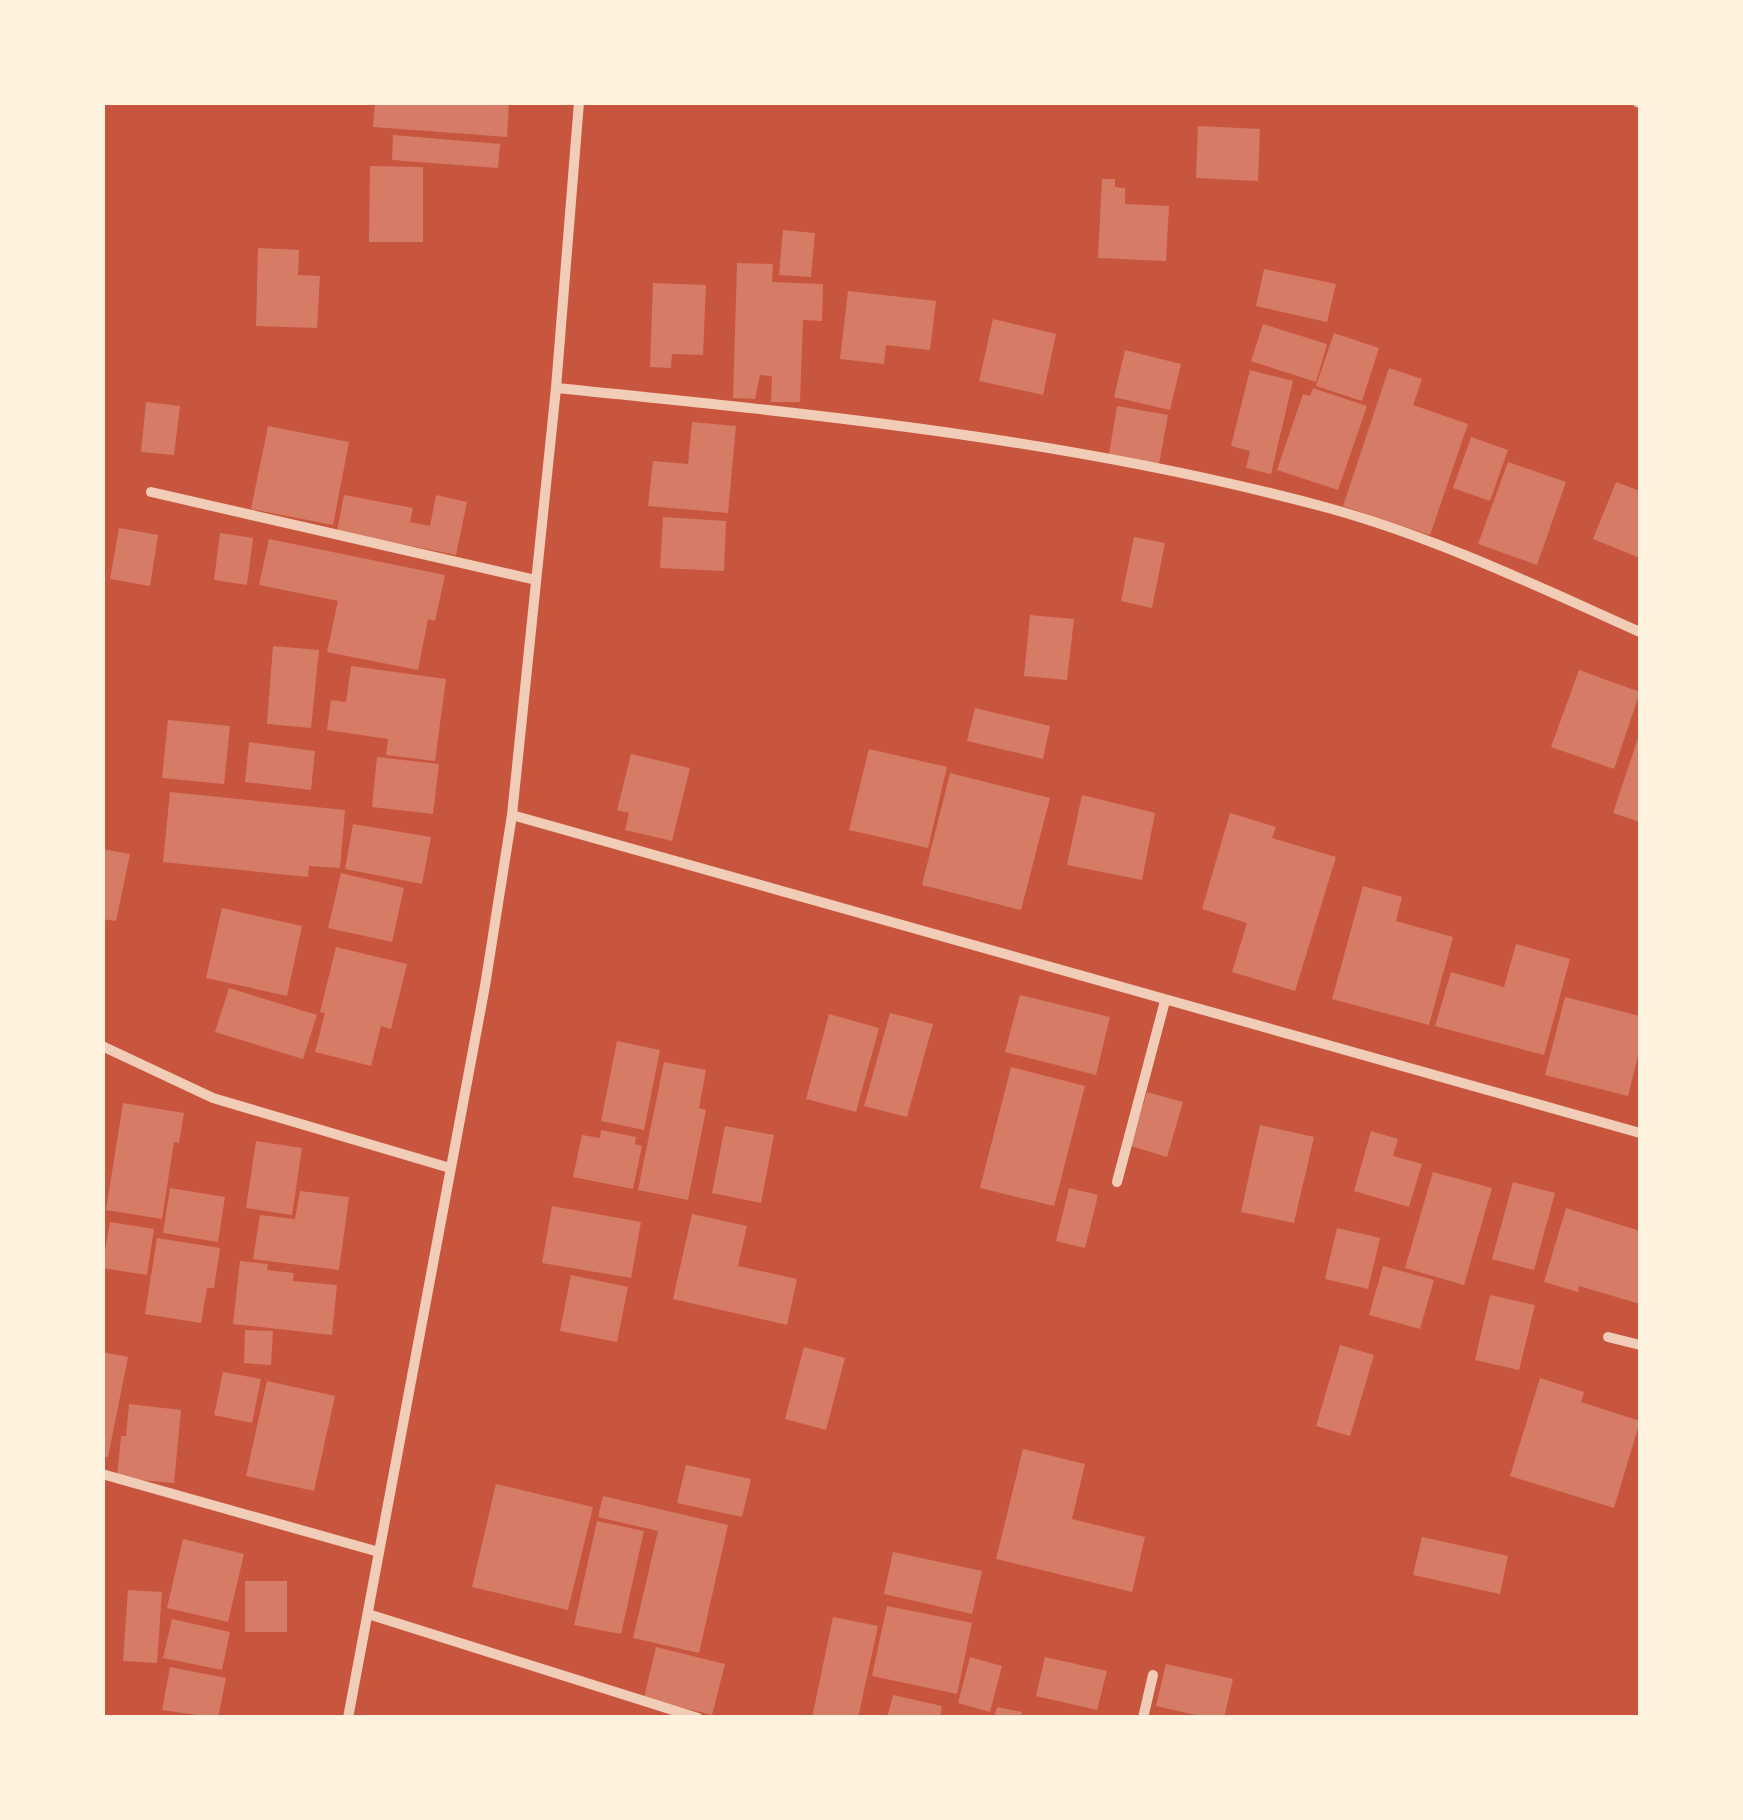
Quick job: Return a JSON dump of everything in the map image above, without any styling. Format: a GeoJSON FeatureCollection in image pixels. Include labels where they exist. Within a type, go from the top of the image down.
{"type":"FeatureCollection","features":[{"type":"Feature","properties":{"kind":"street"},"geometry":{"type":"LineString","coordinates":[[348,1718],[485,986],[512,814],[556,388],[579,102]]}},
{"type":"Feature","properties":{"kind":"street"},"geometry":{"type":"LineString","coordinates":[[556,388],[974,437],[1175,472],[1334,510],[1474,557],[1640,632]]}},
{"type":"Feature","properties":{"kind":"street"},"geometry":{"type":"LineString","coordinates":[[151,492],[536,580]]}},
{"type":"Feature","properties":{"kind":"street"},"geometry":{"type":"LineString","coordinates":[[512,814],[1640,1132]]}},
{"type":"Feature","properties":{"kind":"street"},"geometry":{"type":"LineString","coordinates":[[1117,1182],[1165,1001]]}},
{"type":"Feature","properties":{"kind":"street"},"geometry":{"type":"LineString","coordinates":[[102,1046],[213,1098],[450,1168]]}},
{"type":"Feature","properties":{"kind":"street"},"geometry":{"type":"LineString","coordinates":[[1608,1336],[1640,1345]]}},
{"type":"Feature","properties":{"kind":"street"},"geometry":{"type":"LineString","coordinates":[[102,1474],[380,1552]]}},
{"type":"Feature","properties":{"kind":"street"},"geometry":{"type":"LineString","coordinates":[[368,1614],[698,1718]]}},
{"type":"Feature","properties":{"kind":"street"},"geometry":{"type":"LineString","coordinates":[[1142,1718],[1153,1675]]}},
{"type":"Feature","properties":{"kind":"building"},"geometry":{"type":"Polygon","coordinates":[[[375,102],[509,102],[507,137],[373,127],[375,102]]]}},
{"type":"Feature","properties":{"kind":"building"},"geometry":{"type":"Polygon","coordinates":[[[1198,126],[1260,129],[1258,181],[1196,178],[1198,126]]]}},
{"type":"Feature","properties":{"kind":"building"},"geometry":{"type":"Polygon","coordinates":[[[393,135],[500,144],[498,168],[392,160],[393,135]]]}},
{"type":"Feature","properties":{"kind":"building"},"geometry":{"type":"Polygon","coordinates":[[[370,166],[423,167],[423,242],[369,242],[370,166]]]}},
{"type":"Feature","properties":{"kind":"building"},"geometry":{"type":"Polygon","coordinates":[[[1102,179],[1115,179],[1115,187],[1125,188],[1125,204],[1169,206],[1166,261],[1098,258],[1102,179]]]}},
{"type":"Feature","properties":{"kind":"building"},"geometry":{"type":"Polygon","coordinates":[[[783,230],[815,233],[811,277],[779,275],[783,230]]]}},
{"type":"Feature","properties":{"kind":"building"},"geometry":{"type":"Polygon","coordinates":[[[258,248],[299,250],[298,275],[320,276],[317,328],[256,326],[258,248]]]}},
{"type":"Feature","properties":{"kind":"building"},"geometry":{"type":"Polygon","coordinates":[[[737,263],[773,264],[772,282],[823,284],[822,321],[803,320],[800,402],[771,402],[772,376],[760,375],[755,399],[733,398],[737,263]]]}},
{"type":"Feature","properties":{"kind":"building"},"geometry":{"type":"Polygon","coordinates":[[[1264,269],[1336,284],[1327,322],[1256,306],[1264,269]]]}},
{"type":"Feature","properties":{"kind":"building"},"geometry":{"type":"Polygon","coordinates":[[[653,283],[706,285],[703,355],[672,354],[671,368],[650,367],[653,283]]]}},
{"type":"Feature","properties":{"kind":"building"},"geometry":{"type":"Polygon","coordinates":[[[848,291],[936,301],[930,350],[886,345],[884,364],[840,359],[848,291]]]}},
{"type":"Feature","properties":{"kind":"building"},"geometry":{"type":"Polygon","coordinates":[[[993,319],[1056,334],[1043,395],[979,381],[993,319]]]}},
{"type":"Feature","properties":{"kind":"building"},"geometry":{"type":"Polygon","coordinates":[[[1263,324],[1327,344],[1316,382],[1251,361],[1263,324]]]}},
{"type":"Feature","properties":{"kind":"building"},"geometry":{"type":"Polygon","coordinates":[[[1334,333],[1379,348],[1362,401],[1316,386],[1334,333]]]}},
{"type":"Feature","properties":{"kind":"building"},"geometry":{"type":"Polygon","coordinates":[[[1125,350],[1181,364],[1170,410],[1114,397],[1125,350]]]}},
{"type":"Feature","properties":{"kind":"building"},"geometry":{"type":"Polygon","coordinates":[[[1389,368],[1422,379],[1413,405],[1468,424],[1430,535],[1343,506],[1389,368]]]}},
{"type":"Feature","properties":{"kind":"building"},"geometry":{"type":"Polygon","coordinates":[[[1250,370],[1293,381],[1271,474],[1246,468],[1250,451],[1231,446],[1250,370]]]}},
{"type":"Feature","properties":{"kind":"building"},"geometry":{"type":"Polygon","coordinates":[[[1313,388],[1367,406],[1338,490],[1277,470],[1303,394],[1310,396],[1313,388]]]}},
{"type":"Feature","properties":{"kind":"building"},"geometry":{"type":"Polygon","coordinates":[[[146,402],[180,406],[174,455],[141,452],[146,402]]]}},
{"type":"Feature","properties":{"kind":"building"},"geometry":{"type":"Polygon","coordinates":[[[1117,406],[1168,415],[1159,464],[1109,454],[1117,406]]]}},
{"type":"Feature","properties":{"kind":"building"},"geometry":{"type":"Polygon","coordinates":[[[692,422],[736,426],[728,513],[648,506],[653,461],[688,464],[692,422]]]}},
{"type":"Feature","properties":{"kind":"building"},"geometry":{"type":"Polygon","coordinates":[[[268,426],[349,442],[333,525],[251,509],[268,426]]]}},
{"type":"Feature","properties":{"kind":"building"},"geometry":{"type":"Polygon","coordinates":[[[1471,437],[1508,450],[1490,501],[1453,488],[1471,437]]]}},
{"type":"Feature","properties":{"kind":"building"},"geometry":{"type":"Polygon","coordinates":[[[1508,462],[1566,482],[1537,565],[1478,544],[1508,462]]]}},
{"type":"Feature","properties":{"kind":"building"},"geometry":{"type":"Polygon","coordinates":[[[1616,482],[1640,491],[1640,558],[1593,539],[1616,482]]]}},
{"type":"Feature","properties":{"kind":"building"},"geometry":{"type":"Polygon","coordinates":[[[344,495],[413,508],[410,522],[430,526],[436,495],[467,502],[456,555],[337,531],[344,495]]]}},
{"type":"Feature","properties":{"kind":"building"},"geometry":{"type":"Polygon","coordinates":[[[663,517],[726,521],[724,571],[660,568],[663,517]]]}},
{"type":"Feature","properties":{"kind":"building"},"geometry":{"type":"Polygon","coordinates":[[[119,528],[158,535],[150,586],[110,579],[119,528]]]}},
{"type":"Feature","properties":{"kind":"building"},"geometry":{"type":"Polygon","coordinates":[[[220,533],[253,538],[247,585],[214,580],[220,533]]]}},
{"type":"Feature","properties":{"kind":"building"},"geometry":{"type":"Polygon","coordinates":[[[1134,537],[1165,543],[1152,608],[1121,601],[1134,537]]]}},
{"type":"Feature","properties":{"kind":"building"},"geometry":{"type":"Polygon","coordinates":[[[269,539],[445,575],[435,621],[428,619],[418,670],[327,652],[338,601],[259,585],[269,539]]]}},
{"type":"Feature","properties":{"kind":"building"},"geometry":{"type":"Polygon","coordinates":[[[1030,615],[1074,619],[1067,680],[1024,676],[1030,615]]]}},
{"type":"Feature","properties":{"kind":"building"},"geometry":{"type":"Polygon","coordinates":[[[273,646],[319,650],[311,728],[267,724],[273,646]]]}},
{"type":"Feature","properties":{"kind":"building"},"geometry":{"type":"Polygon","coordinates":[[[351,666],[446,679],[435,761],[386,755],[388,739],[327,730],[331,700],[346,702],[351,666]]]}},
{"type":"Feature","properties":{"kind":"building"},"geometry":{"type":"Polygon","coordinates":[[[1579,670],[1640,692],[1614,769],[1551,747],[1579,670]]]}},
{"type":"Feature","properties":{"kind":"building"},"geometry":{"type":"Polygon","coordinates":[[[975,708],[1050,726],[1043,759],[967,741],[975,708]]]}},
{"type":"Feature","properties":{"kind":"building"},"geometry":{"type":"Polygon","coordinates":[[[168,720],[230,726],[224,784],[162,778],[168,720]]]}},
{"type":"Feature","properties":{"kind":"building"},"geometry":{"type":"Polygon","coordinates":[[[1640,732],[1640,822],[1613,813],[1640,732]]]}},
{"type":"Feature","properties":{"kind":"building"},"geometry":{"type":"Polygon","coordinates":[[[249,742],[315,751],[311,790],[245,782],[249,742]]]}},
{"type":"Feature","properties":{"kind":"building"},"geometry":{"type":"Polygon","coordinates":[[[869,749],[947,767],[928,848],[849,830],[869,749]]]}},
{"type":"Feature","properties":{"kind":"building"},"geometry":{"type":"Polygon","coordinates":[[[631,754],[690,768],[672,841],[625,830],[629,813],[617,810],[631,754]]]}},
{"type":"Feature","properties":{"kind":"building"},"geometry":{"type":"Polygon","coordinates":[[[377,757],[439,764],[433,814],[372,807],[377,757]]]}},
{"type":"Feature","properties":{"kind":"building"},"geometry":{"type":"Polygon","coordinates":[[[950,773],[1050,798],[1021,910],[922,885],[950,773]]]}},
{"type":"Feature","properties":{"kind":"building"},"geometry":{"type":"Polygon","coordinates":[[[170,792],[345,810],[340,868],[309,866],[308,877],[163,862],[170,792]]]}},
{"type":"Feature","properties":{"kind":"building"},"geometry":{"type":"Polygon","coordinates":[[[1082,795],[1155,813],[1142,880],[1067,865],[1082,795]]]}},
{"type":"Feature","properties":{"kind":"building"},"geometry":{"type":"Polygon","coordinates":[[[1230,813],[1276,827],[1272,838],[1336,857],[1295,991],[1232,972],[1247,923],[1202,909],[1230,813]]]}},
{"type":"Feature","properties":{"kind":"building"},"geometry":{"type":"Polygon","coordinates":[[[353,824],[431,837],[422,884],[345,869],[353,824]]]}},
{"type":"Feature","properties":{"kind":"building"},"geometry":{"type":"Polygon","coordinates":[[[102,849],[130,854],[116,921],[102,919],[102,849]]]}},
{"type":"Feature","properties":{"kind":"building"},"geometry":{"type":"Polygon","coordinates":[[[341,873],[404,888],[392,942],[328,928],[341,873]]]}},
{"type":"Feature","properties":{"kind":"building"},"geometry":{"type":"Polygon","coordinates":[[[1363,886],[1402,897],[1396,921],[1453,937],[1429,1025],[1332,999],[1363,886]]]}},
{"type":"Feature","properties":{"kind":"building"},"geometry":{"type":"Polygon","coordinates":[[[222,908],[302,926],[287,996],[206,978],[222,908]]]}},
{"type":"Feature","properties":{"kind":"building"},"geometry":{"type":"Polygon","coordinates":[[[1516,944],[1570,959],[1544,1055],[1435,1026],[1451,972],[1504,987],[1516,944]]]}},
{"type":"Feature","properties":{"kind":"building"},"geometry":{"type":"Polygon","coordinates":[[[336,947],[407,964],[391,1029],[381,1026],[371,1066],[315,1052],[336,947]]]}},
{"type":"Feature","properties":{"kind":"building"},"geometry":{"type":"Polygon","coordinates":[[[229,988],[317,1015],[303,1059],[215,1032],[229,988]]]}},
{"type":"Feature","properties":{"kind":"building"},"geometry":{"type":"Polygon","coordinates":[[[1020,995],[1110,1017],[1096,1075],[1005,1052],[1020,995]]]}},
{"type":"Feature","properties":{"kind":"building"},"geometry":{"type":"Polygon","coordinates":[[[1565,997],[1640,1016],[1640,1048],[1628,1096],[1545,1075],[1565,997]]]}},
{"type":"Feature","properties":{"kind":"building"},"geometry":{"type":"Polygon","coordinates":[[[890,1013],[933,1024],[907,1117],[864,1106],[890,1013]]]}},
{"type":"Feature","properties":{"kind":"building"},"geometry":{"type":"Polygon","coordinates":[[[829,1014],[879,1028],[856,1112],[806,1099],[829,1014]]]}},
{"type":"Feature","properties":{"kind":"building"},"geometry":{"type":"Polygon","coordinates":[[[617,1041],[660,1050],[644,1130],[601,1121],[617,1041]]]}},
{"type":"Feature","properties":{"kind":"building"},"geometry":{"type":"Polygon","coordinates":[[[664,1062],[706,1070],[699,1108],[706,1110],[688,1200],[638,1190],[664,1062]]]}},
{"type":"Feature","properties":{"kind":"building"},"geometry":{"type":"Polygon","coordinates":[[[1011,1067],[1085,1086],[1054,1206],[980,1188],[1011,1067]]]}},
{"type":"Feature","properties":{"kind":"building"},"geometry":{"type":"Polygon","coordinates":[[[1147,1092],[1183,1102],[1167,1157],[1131,1146],[1147,1092]]]}},
{"type":"Feature","properties":{"kind":"building"},"geometry":{"type":"Polygon","coordinates":[[[123,1103],[184,1113],[179,1143],[174,1142],[162,1219],[106,1210],[123,1103]]]}},
{"type":"Feature","properties":{"kind":"building"},"geometry":{"type":"Polygon","coordinates":[[[1260,1125],[1314,1137],[1294,1223],[1241,1212],[1260,1125]]]}},
{"type":"Feature","properties":{"kind":"building"},"geometry":{"type":"Polygon","coordinates":[[[725,1126],[774,1135],[761,1203],[712,1193],[725,1126]]]}},
{"type":"Feature","properties":{"kind":"building"},"geometry":{"type":"Polygon","coordinates":[[[601,1130],[636,1137],[635,1144],[642,1146],[633,1189],[573,1177],[582,1135],[600,1138],[601,1130]]]}},
{"type":"Feature","properties":{"kind":"building"},"geometry":{"type":"Polygon","coordinates":[[[1371,1131],[1398,1139],[1393,1156],[1422,1164],[1409,1207],[1354,1191],[1371,1131]]]}},
{"type":"Feature","properties":{"kind":"building"},"geometry":{"type":"Polygon","coordinates":[[[256,1141],[302,1148],[292,1215],[246,1208],[256,1141]]]}},
{"type":"Feature","properties":{"kind":"building"},"geometry":{"type":"Polygon","coordinates":[[[1433,1172],[1492,1188],[1464,1285],[1405,1268],[1433,1172]]]}},
{"type":"Feature","properties":{"kind":"building"},"geometry":{"type":"Polygon","coordinates":[[[1513,1182],[1555,1193],[1534,1270],[1492,1259],[1513,1182]]]}},
{"type":"Feature","properties":{"kind":"building"},"geometry":{"type":"Polygon","coordinates":[[[170,1188],[225,1197],[218,1242],[163,1233],[170,1188]]]}},
{"type":"Feature","properties":{"kind":"building"},"geometry":{"type":"Polygon","coordinates":[[[1069,1188],[1098,1195],[1085,1248],[1056,1241],[1069,1188]]]}},
{"type":"Feature","properties":{"kind":"building"},"geometry":{"type":"Polygon","coordinates":[[[300,1191],[349,1197],[339,1270],[253,1259],[260,1215],[295,1219],[300,1191]]]}},
{"type":"Feature","properties":{"kind":"building"},"geometry":{"type":"Polygon","coordinates":[[[552,1206],[641,1222],[631,1278],[542,1263],[552,1206]]]}},
{"type":"Feature","properties":{"kind":"building"},"geometry":{"type":"Polygon","coordinates":[[[1566,1208],[1640,1231],[1640,1304],[1579,1286],[1578,1292],[1544,1282],[1566,1208]]]}},
{"type":"Feature","properties":{"kind":"building"},"geometry":{"type":"Polygon","coordinates":[[[692,1214],[747,1226],[738,1266],[797,1279],[787,1325],[673,1299],[692,1214]]]}},
{"type":"Feature","properties":{"kind":"building"},"geometry":{"type":"Polygon","coordinates":[[[110,1222],[154,1229],[147,1275],[102,1268],[110,1222]]]}},
{"type":"Feature","properties":{"kind":"building"},"geometry":{"type":"Polygon","coordinates":[[[1337,1228],[1380,1238],[1368,1289],[1325,1279],[1337,1228]]]}},
{"type":"Feature","properties":{"kind":"building"},"geometry":{"type":"Polygon","coordinates":[[[157,1238],[220,1248],[214,1288],[207,1288],[201,1323],[145,1314],[157,1238]]]}},
{"type":"Feature","properties":{"kind":"building"},"geometry":{"type":"Polygon","coordinates":[[[240,1261],[268,1264],[267,1270],[294,1273],[293,1281],[337,1285],[332,1335],[233,1324],[240,1261]]]}},
{"type":"Feature","properties":{"kind":"building"},"geometry":{"type":"Polygon","coordinates":[[[1383,1266],[1434,1280],[1420,1329],[1369,1315],[1383,1266]]]}},
{"type":"Feature","properties":{"kind":"building"},"geometry":{"type":"Polygon","coordinates":[[[571,1275],[628,1287],[617,1342],[560,1331],[571,1275]]]}},
{"type":"Feature","properties":{"kind":"building"},"geometry":{"type":"Polygon","coordinates":[[[1490,1295],[1535,1305],[1519,1370],[1475,1360],[1490,1295]]]}},
{"type":"Feature","properties":{"kind":"building"},"geometry":{"type":"Polygon","coordinates":[[[245,1330],[273,1331],[271,1365],[244,1363],[245,1330]]]}},
{"type":"Feature","properties":{"kind":"building"},"geometry":{"type":"Polygon","coordinates":[[[1340,1345],[1374,1355],[1350,1436],[1316,1426],[1340,1345]]]}},
{"type":"Feature","properties":{"kind":"building"},"geometry":{"type":"Polygon","coordinates":[[[804,1347],[845,1358],[826,1430],[785,1419],[804,1347]]]}},
{"type":"Feature","properties":{"kind":"building"},"geometry":{"type":"Polygon","coordinates":[[[102,1352],[128,1357],[108,1457],[102,1456],[102,1352]]]}},
{"type":"Feature","properties":{"kind":"building"},"geometry":{"type":"Polygon","coordinates":[[[223,1372],[261,1379],[252,1423],[214,1415],[223,1372]]]}},
{"type":"Feature","properties":{"kind":"building"},"geometry":{"type":"Polygon","coordinates":[[[1540,1378],[1584,1392],[1581,1402],[1640,1421],[1614,1508],[1510,1476],[1540,1378]]]}},
{"type":"Feature","properties":{"kind":"building"},"geometry":{"type":"Polygon","coordinates":[[[267,1381],[335,1396],[314,1491],[246,1476],[267,1381]]]}},
{"type":"Feature","properties":{"kind":"building"},"geometry":{"type":"Polygon","coordinates":[[[129,1404],[181,1410],[174,1483],[117,1478],[129,1404]]]}},
{"type":"Feature","properties":{"kind":"building"},"geometry":{"type":"Polygon","coordinates":[[[1023,1449],[1085,1464],[1072,1519],[1145,1537],[1132,1592],[996,1559],[1023,1449]]]}},
{"type":"Feature","properties":{"kind":"building"},"geometry":{"type":"Polygon","coordinates":[[[686,1465],[751,1479],[742,1517],[677,1503],[686,1465]]]}},
{"type":"Feature","properties":{"kind":"building"},"geometry":{"type":"Polygon","coordinates":[[[496,1484],[593,1507],[568,1610],[472,1587],[496,1484]]]}},
{"type":"Feature","properties":{"kind":"building"},"geometry":{"type":"Polygon","coordinates":[[[603,1496],[728,1525],[699,1653],[633,1638],[658,1531],[598,1517],[603,1496]]]}},
{"type":"Feature","properties":{"kind":"building"},"geometry":{"type":"Polygon","coordinates":[[[597,1521],[644,1531],[621,1634],[574,1625],[597,1521]]]}},
{"type":"Feature","properties":{"kind":"building"},"geometry":{"type":"Polygon","coordinates":[[[1422,1537],[1508,1556],[1500,1594],[1413,1575],[1422,1537]]]}},
{"type":"Feature","properties":{"kind":"building"},"geometry":{"type":"Polygon","coordinates":[[[183,1539],[244,1554],[228,1622],[167,1608],[183,1539]]]}},
{"type":"Feature","properties":{"kind":"building"},"geometry":{"type":"Polygon","coordinates":[[[893,1552],[982,1571],[972,1614],[884,1594],[893,1552]]]}},
{"type":"Feature","properties":{"kind":"building"},"geometry":{"type":"Polygon","coordinates":[[[245,1581],[287,1581],[287,1632],[245,1632],[245,1581]]]}},
{"type":"Feature","properties":{"kind":"building"},"geometry":{"type":"Polygon","coordinates":[[[128,1590],[162,1592],[157,1663],[123,1661],[128,1590]]]}},
{"type":"Feature","properties":{"kind":"building"},"geometry":{"type":"Polygon","coordinates":[[[887,1606],[972,1623],[957,1694],[872,1676],[887,1606]]]}},
{"type":"Feature","properties":{"kind":"building"},"geometry":{"type":"Polygon","coordinates":[[[833,1617],[878,1626],[858,1718],[812,1718],[833,1617]]]}},
{"type":"Feature","properties":{"kind":"building"},"geometry":{"type":"Polygon","coordinates":[[[172,1619],[230,1632],[222,1670],[163,1658],[172,1619]]]}},
{"type":"Feature","properties":{"kind":"building"},"geometry":{"type":"Polygon","coordinates":[[[656,1647],[725,1664],[712,1715],[644,1698],[656,1647]]]}},
{"type":"Feature","properties":{"kind":"building"},"geometry":{"type":"Polygon","coordinates":[[[970,1657],[1002,1666],[990,1712],[958,1703],[970,1657]]]}},
{"type":"Feature","properties":{"kind":"building"},"geometry":{"type":"Polygon","coordinates":[[[1045,1657],[1107,1671],[1097,1710],[1036,1696],[1045,1657]]]}},
{"type":"Feature","properties":{"kind":"building"},"geometry":{"type":"Polygon","coordinates":[[[1166,1664],[1233,1679],[1224,1718],[1156,1706],[1166,1664]]]}},
{"type":"Feature","properties":{"kind":"building"},"geometry":{"type":"Polygon","coordinates":[[[170,1667],[226,1678],[218,1718],[162,1710],[170,1667]]]}},
{"type":"Feature","properties":{"kind":"building"},"geometry":{"type":"Polygon","coordinates":[[[893,1695],[942,1706],[940,1718],[887,1718],[893,1695]]]}},
{"type":"Feature","properties":{"kind":"building"},"geometry":{"type":"Polygon","coordinates":[[[997,1707],[1022,1712],[1021,1718],[994,1718],[997,1707]]]}}]}
